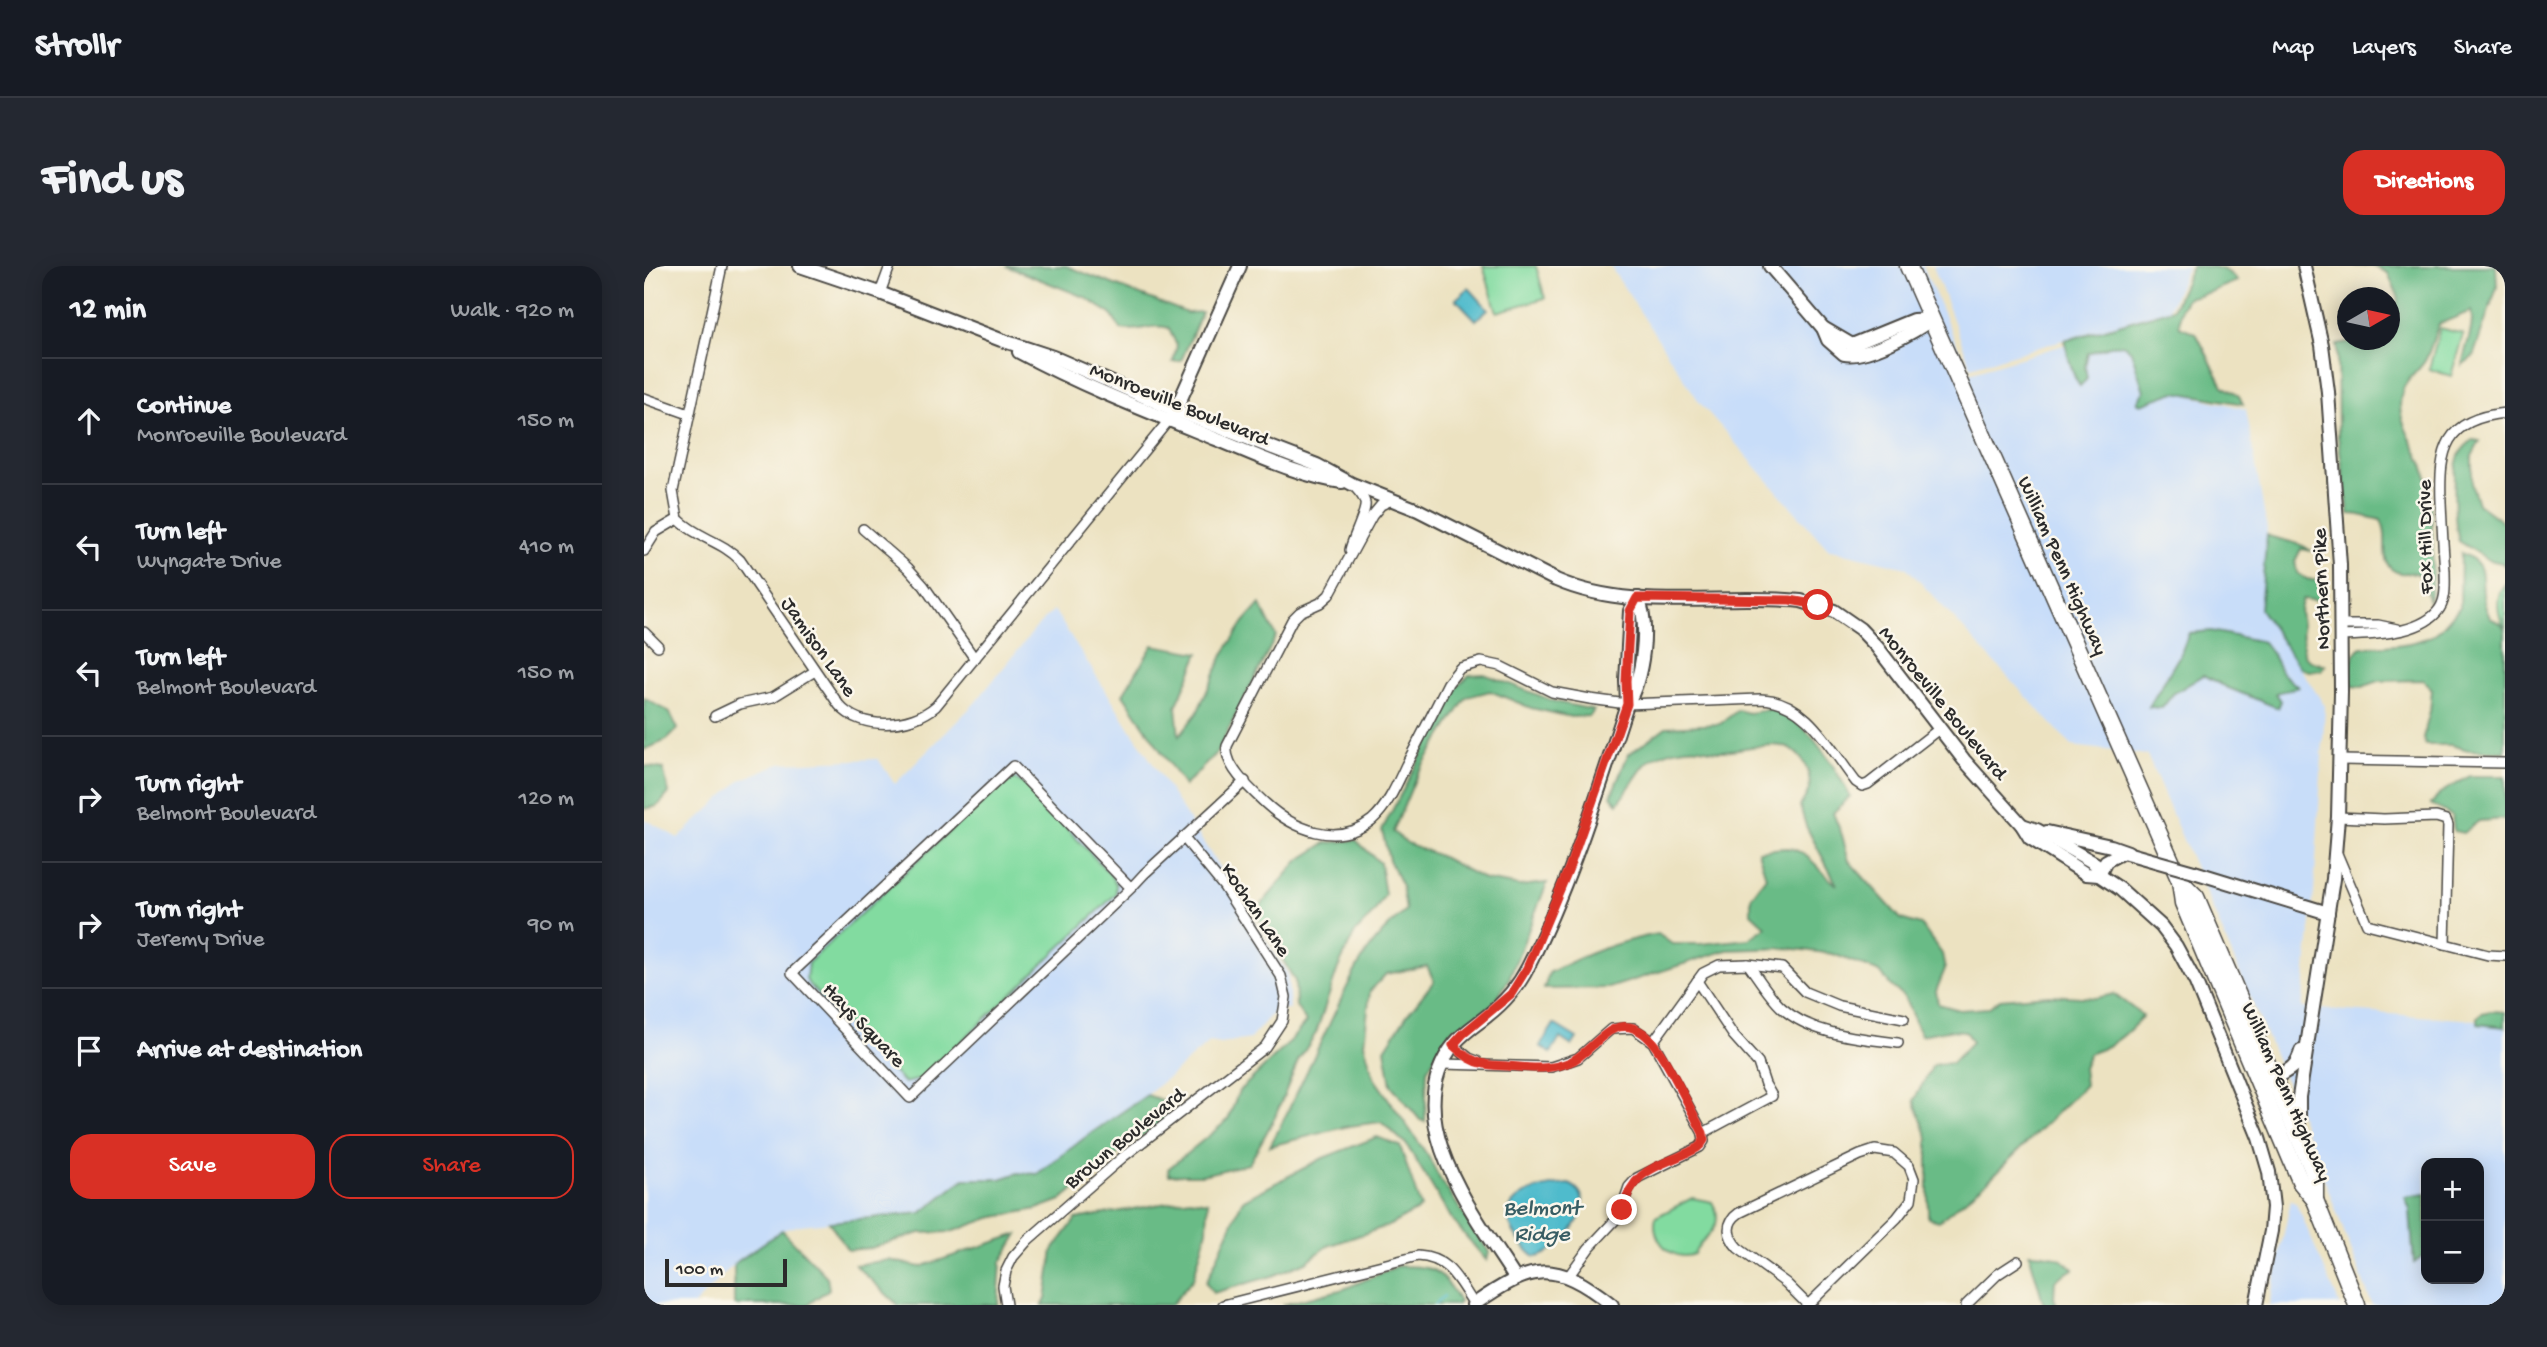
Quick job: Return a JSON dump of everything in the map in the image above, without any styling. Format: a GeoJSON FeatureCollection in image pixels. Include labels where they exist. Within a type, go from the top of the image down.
{"type":"FeatureCollection","features":[{"type":"Feature","properties":{"kind":"highway","name":"William Penn Highway"},"geometry":{"type":"LineString","coordinates":[[1908,266],[2187,876],[2272,1083],[2299,1135],[2315,1177],[2315,1200]]}},
{"type":"Feature","properties":{"kind":"highway","name":"William Penn Highway"},"geometry":{"type":"LineString","coordinates":[[2272,1083],[2301,1183],[2315,1200],[2357,1305]]}},
{"type":"Feature","properties":{"kind":"main road","name":"Monroeville Boulevard"},"geometry":{"type":"LineString","coordinates":[[800,266],[1053,357],[1173,415],[1317,465],[1352,484],[1418,510],[1566,584],[1601,594],[1637,598],[1790,600],[1826,607],[1847,618],[1872,641],[1939,729],[2031,838],[2086,874],[2099,874]]}},
{"type":"Feature","properties":{"kind":"main road"},"geometry":{"type":"LineString","coordinates":[[1173,415],[1240,266]]}},
{"type":"Feature","properties":{"kind":"main road"},"geometry":{"type":"LineString","coordinates":[[1770,266],[1823,328],[1852,345],[1913,320],[1932,319]]}},
{"type":"Feature","properties":{"kind":"main road","name":"Northern Pike"},"geometry":{"type":"LineString","coordinates":[[2299,1135],[2298,1106],[2336,850],[2341,631],[2328,392],[2322,345],[2304,266]]}},
{"type":"Feature","properties":{"kind":"main road"},"geometry":{"type":"LineString","coordinates":[[1515,1278],[1467,1202],[1442,1150],[1433,1109],[1435,1083],[1453,1045],[1511,994],[1527,968],[1569,868],[1627,704],[1637,684],[1644,611],[1637,598]]}},
{"type":"Feature","properties":{"kind":"main road","name":"Monroeville Boulevard"},"geometry":{"type":"LineString","coordinates":[[2022,825],[2037,830],[2096,864],[2099,874],[2142,907],[2161,926],[2176,946],[2196,983],[2259,1138],[2269,1172],[2273,1207],[2270,1242],[2256,1305]]}},
{"type":"Feature","properties":{"kind":"main road"},"geometry":{"type":"LineString","coordinates":[[2037,830],[2111,846],[2155,861],[2187,876],[2328,913]]}},
{"type":"Feature","properties":{"kind":"main road"},"geometry":{"type":"LineString","coordinates":[[2099,874],[2109,859],[2127,852]]}},
{"type":"Feature","properties":{"kind":"main road"},"geometry":{"type":"LineString","coordinates":[[2099,874],[2122,860],[2155,861]]}},
{"type":"Feature","properties":{"kind":"main road","name":"Northern Pike"},"geometry":{"type":"LineString","coordinates":[[2272,1083],[2297,1064],[2309,1024]]}},
{"type":"Feature","properties":{"kind":"main road"},"geometry":{"type":"LineString","coordinates":[[2272,1083],[2297,1075],[2304,1068]]}},
{"type":"Feature","properties":{"kind":"main road"},"geometry":{"type":"LineString","coordinates":[[1473,1305],[1515,1278],[1537,1272],[1568,1277],[1612,1305]]}},
{"type":"Feature","properties":{"kind":"street"},"geometry":{"type":"LineString","coordinates":[[644,551],[656,532],[678,519],[673,491],[722,266]]}},
{"type":"Feature","properties":{"kind":"street"},"geometry":{"type":"LineString","coordinates":[[880,293],[890,266]]}},
{"type":"Feature","properties":{"kind":"street"},"geometry":{"type":"LineString","coordinates":[[644,398],[689,414]]}},
{"type":"Feature","properties":{"kind":"street","name":"Fox Hill Drive"},"geometry":{"type":"LineString","coordinates":[[2341,631],[2378,625],[2399,630],[2430,619],[2439,611],[2444,600],[2440,472],[2443,453],[2458,429],[2470,421],[2505,413]]}},
{"type":"Feature","properties":{"kind":"street","name":"Jamison Lane"},"geometry":{"type":"LineString","coordinates":[[678,519],[697,535],[731,551],[740,561],[815,671],[850,716],[869,723],[915,717],[929,711],[975,659],[1173,415]]}},
{"type":"Feature","properties":{"kind":"street"},"geometry":{"type":"LineString","coordinates":[[1348,559],[1353,535],[1365,509],[1362,496],[1352,484]]}},
{"type":"Feature","properties":{"kind":"street"},"geometry":{"type":"LineString","coordinates":[[1392,500],[1381,505],[1372,516],[1326,599],[1300,612],[1292,620],[1230,739],[1227,757],[1245,781],[1273,810],[1301,828],[1335,834],[1365,825],[1377,815],[1386,803],[1454,674],[1460,668],[1474,663],[1494,664],[1538,687],[1569,696],[1627,704],[1760,699],[1785,703],[1810,723],[1862,786],[1939,729]]}},
{"type":"Feature","properties":{"kind":"street"},"geometry":{"type":"LineString","coordinates":[[863,529],[908,568],[924,586],[975,659]]}},
{"type":"Feature","properties":{"kind":"street"},"geometry":{"type":"LineString","coordinates":[[644,632],[657,646]]}},
{"type":"Feature","properties":{"kind":"street"},"geometry":{"type":"LineString","coordinates":[[715,716],[740,704],[773,697],[815,671]]}},
{"type":"Feature","properties":{"kind":"street"},"geometry":{"type":"LineString","coordinates":[[2340,760],[2505,763]]}},
{"type":"Feature","properties":{"kind":"street","name":"Hays Square"},"geometry":{"type":"LineString","coordinates":[[1013,766],[1131,888],[911,1098],[792,973],[1013,766]]}},
{"type":"Feature","properties":{"kind":"street"},"geometry":{"type":"LineString","coordinates":[[1131,888],[1245,781]]}},
{"type":"Feature","properties":{"kind":"street"},"geometry":{"type":"LineString","coordinates":[[2338,817],[2436,817],[2446,820],[2445,944]]}},
{"type":"Feature","properties":{"kind":"street","name":"Kochan Lane"},"geometry":{"type":"LineString","coordinates":[[1183,837],[1224,887],[1269,954],[1284,984],[1286,1007]]}},
{"type":"Feature","properties":{"kind":"street"},"geometry":{"type":"LineString","coordinates":[[2336,850],[2367,924],[2488,955],[2505,956]]}},
{"type":"Feature","properties":{"kind":"street"},"geometry":{"type":"LineString","coordinates":[[1748,964],[1778,1004],[1796,1018],[1843,1035],[1898,1043]]}},
{"type":"Feature","properties":{"kind":"street"},"geometry":{"type":"LineString","coordinates":[[1653,1042],[1703,973],[1713,967],[1748,964],[1782,968],[1805,992],[1839,1006],[1904,1019]]}},
{"type":"Feature","properties":{"kind":"street"},"geometry":{"type":"LineString","coordinates":[[1697,981],[1733,1035],[1758,1063],[1772,1097],[1703,1133]]}},
{"type":"Feature","properties":{"kind":"street","name":"Brown Boulevard"},"geometry":{"type":"LineString","coordinates":[[1006,1305],[1003,1286],[1006,1271],[1013,1257],[1028,1240],[1124,1157],[1265,1047],[1282,1021],[1286,1007]]}},
{"type":"Feature","properties":{"kind":"street"},"geometry":{"type":"LineString","coordinates":[[1442,1064],[1485,1064],[1536,1069],[1558,1066],[1578,1058],[1604,1033],[1618,1027],[1633,1028],[1653,1042],[1703,1133],[1704,1140],[1700,1147],[1634,1181],[1629,1187],[1619,1216],[1589,1248],[1568,1277]]}},
{"type":"Feature","properties":{"kind":"street"},"geometry":{"type":"LineString","coordinates":[[1453,1045],[1469,1058],[1485,1064]]}},
{"type":"Feature","properties":{"kind":"street"},"geometry":{"type":"LineString","coordinates":[[1888,1151],[1900,1157],[1909,1167],[1914,1179],[1911,1200],[1897,1218],[1808,1305],[1786,1283],[1734,1244],[1730,1236],[1730,1222],[1745,1209],[1868,1152],[1888,1151]]}},
{"type":"Feature","properties":{"kind":"street"},"geometry":{"type":"LineString","coordinates":[[1223,1305],[1418,1256],[1444,1263],[1473,1305]]}},
{"type":"Feature","properties":{"kind":"street"},"geometry":{"type":"LineString","coordinates":[[1966,1305],[1998,1274],[2018,1261]]}},
{"type":"Feature","properties":{"kind":"shaded area"},"geometry":{"type":"Polygon","coordinates":[[[1610,266],[1923,266],[1969,373],[2169,314],[2167,390],[2246,409],[2267,529],[2261,609],[2325,706],[2314,892],[2302,1008],[2505,1022],[2505,1305],[2372,1305],[2298,1110],[2147,755],[2072,746],[1907,568],[1828,549],[1700,403],[1610,266]]]}},
{"type":"Feature","properties":{"kind":"shaded area"},"geometry":{"type":"Polygon","coordinates":[[[1933,266],[2188,266],[2169,309],[1971,367],[1933,266]]]}},
{"type":"Feature","properties":{"kind":"shaded area"},"geometry":{"type":"Polygon","coordinates":[[[1054,610],[1288,974],[1290,1010],[1276,1009],[1250,1039],[1220,1044],[1210,1042],[1135,1105],[1087,1136],[1038,1175],[1019,1173],[1000,1179],[964,1179],[921,1213],[801,1225],[782,1230],[734,1264],[694,1305],[644,1305],[644,819],[678,838],[741,780],[781,763],[878,759],[895,784],[974,704],[1035,629],[1054,610]]]}},
{"type":"Feature","properties":{"kind":"shaded area"},"geometry":{"type":"Polygon","coordinates":[[[2291,1200],[2296,1203],[2340,1305],[2269,1305],[2291,1200]]]}},
{"type":"Feature","properties":{"kind":"green space"},"geometry":{"type":"Polygon","coordinates":[[[1006,266],[1066,266],[1187,313],[1202,312],[1181,361],[1173,362],[1177,346],[1169,328],[1120,329],[1111,314],[1084,297],[1006,266]]]}},
{"type":"Feature","properties":{"kind":"green space"},"geometry":{"type":"Polygon","coordinates":[[[1483,266],[1536,266],[1545,298],[1497,312],[1483,266]]]}},
{"type":"Feature","properties":{"kind":"green space"},"geometry":{"type":"Polygon","coordinates":[[[2192,266],[2223,270],[2237,281],[2187,298],[2181,308],[2179,326],[2196,333],[2223,386],[2239,396],[2243,404],[2175,392],[2141,404],[2137,402],[2144,391],[2131,351],[2125,345],[2110,346],[2088,353],[2085,366],[2087,379],[2080,386],[2072,371],[2064,341],[2173,309],[2192,266]]]}},
{"type":"Feature","properties":{"kind":"green space"},"geometry":{"type":"Polygon","coordinates":[[[2373,266],[2496,266],[2497,287],[2473,357],[2462,365],[2471,330],[2471,311],[2439,324],[2426,359],[2405,385],[2400,400],[2403,422],[2423,464],[2428,487],[2433,556],[2429,602],[2422,576],[2395,571],[2387,564],[2385,532],[2381,520],[2349,514],[2338,437],[2337,350],[2400,350],[2400,287],[2394,287],[2388,273],[2373,266]]]}},
{"type":"Feature","properties":{"kind":"green space"},"geometry":{"type":"Polygon","coordinates":[[[2440,328],[2463,334],[2451,376],[2429,369],[2440,328]]]}},
{"type":"Feature","properties":{"kind":"green space"},"geometry":{"type":"Polygon","coordinates":[[[2473,440],[2480,441],[2472,456],[2472,485],[2478,504],[2505,524],[2505,566],[2489,560],[2459,541],[2455,509],[2456,470],[2461,452],[2473,440]]]}},
{"type":"Feature","properties":{"kind":"green space"},"geometry":{"type":"Polygon","coordinates":[[[2267,535],[2311,551],[2301,549],[2295,561],[2297,573],[2307,579],[2324,582],[2320,601],[2303,599],[2300,610],[2304,653],[2310,660],[2325,665],[2322,670],[2309,671],[2300,668],[2260,609],[2267,535]]]}},
{"type":"Feature","properties":{"kind":"green space"},"geometry":{"type":"Polygon","coordinates":[[[2461,553],[2470,557],[2480,567],[2484,601],[2490,618],[2502,624],[2505,630],[2505,752],[2468,750],[2451,745],[2425,745],[2423,738],[2430,712],[2432,689],[2423,680],[2379,681],[2362,687],[2352,686],[2350,665],[2361,647],[2398,645],[2425,639],[2440,629],[2460,607],[2461,553]]]}},
{"type":"Feature","properties":{"kind":"green space"},"geometry":{"type":"Polygon","coordinates":[[[2505,584],[2505,630],[2498,606],[2499,594],[2505,584]]]}},
{"type":"Feature","properties":{"kind":"green space"},"geometry":{"type":"Polygon","coordinates":[[[1260,604],[1276,636],[1216,754],[1184,786],[1123,694],[1153,645],[1199,653],[1176,707],[1179,736],[1197,713],[1224,653],[1244,622],[1260,604]]]}},
{"type":"Feature","properties":{"kind":"green space"},"geometry":{"type":"Polygon","coordinates":[[[2211,631],[2263,642],[2282,673],[2298,687],[2276,693],[2281,701],[2278,708],[2204,675],[2173,694],[2162,708],[2149,707],[2181,653],[2189,633],[2211,631]]]}},
{"type":"Feature","properties":{"kind":"green space"},"geometry":{"type":"Polygon","coordinates":[[[1484,674],[1556,702],[1594,710],[1590,716],[1571,717],[1531,708],[1490,691],[1467,697],[1418,772],[1393,832],[1407,843],[1444,858],[1485,880],[1520,886],[1547,883],[1508,981],[1491,1006],[1450,1032],[1427,1070],[1425,1122],[1420,1120],[1391,1085],[1385,1049],[1434,981],[1427,966],[1386,974],[1370,991],[1364,1044],[1374,1078],[1489,1252],[1487,1261],[1453,1221],[1406,1144],[1381,1122],[1349,1126],[1270,1146],[1360,963],[1379,937],[1406,911],[1402,886],[1389,860],[1382,830],[1457,687],[1469,675],[1484,674]]]}},
{"type":"Feature","properties":{"kind":"green space"},"geometry":{"type":"Polygon","coordinates":[[[644,698],[670,713],[678,729],[667,740],[644,750],[644,698]]]}},
{"type":"Feature","properties":{"kind":"green space"},"geometry":{"type":"Polygon","coordinates":[[[1771,709],[1789,716],[1809,734],[1832,764],[1850,796],[1833,813],[1849,861],[1901,919],[1921,925],[1942,954],[1945,969],[1936,991],[1938,1004],[1960,1010],[1988,1008],[2000,999],[2049,995],[2096,998],[2114,994],[2143,1016],[2119,1039],[2089,1054],[2083,1068],[2085,1085],[1988,1181],[1939,1221],[1928,1218],[1928,1138],[1914,1100],[1933,1065],[1952,1063],[1972,1042],[1965,1031],[1947,1030],[1921,1035],[1904,997],[1880,972],[1833,954],[1788,948],[1727,950],[1609,988],[1544,989],[1549,973],[1602,949],[1643,937],[1658,934],[1672,944],[1749,939],[1766,927],[1751,913],[1751,897],[1766,877],[1758,851],[1787,848],[1802,853],[1837,885],[1806,826],[1800,806],[1808,792],[1809,778],[1799,756],[1790,749],[1769,745],[1721,751],[1694,748],[1673,750],[1646,763],[1618,803],[1611,796],[1628,755],[1666,727],[1720,724],[1738,710],[1749,713],[1771,709]]]}},
{"type":"Feature","properties":{"kind":"green space"},"geometry":{"type":"Polygon","coordinates":[[[644,766],[663,769],[669,793],[658,806],[644,809],[644,766]]]}},
{"type":"Feature","properties":{"kind":"green space"},"geometry":{"type":"Polygon","coordinates":[[[2470,776],[2505,776],[2505,819],[2479,821],[2463,833],[2454,831],[2452,816],[2431,804],[2440,793],[2470,776]]]}},
{"type":"Feature","properties":{"kind":"green space"},"geometry":{"type":"Polygon","coordinates":[[[1014,779],[1025,784],[1110,874],[1116,884],[1116,894],[922,1079],[904,1083],[809,985],[806,979],[808,963],[1001,783],[1014,779]]]}},
{"type":"Feature","properties":{"kind":"green space"},"geometry":{"type":"Polygon","coordinates":[[[1356,840],[1380,863],[1385,895],[1373,914],[1354,934],[1338,968],[1316,1033],[1298,1061],[1275,1117],[1249,1164],[1202,1175],[1169,1175],[1168,1169],[1228,1120],[1239,1091],[1287,1045],[1306,1022],[1296,1006],[1295,981],[1255,912],[1298,861],[1326,843],[1356,840]]]}},
{"type":"Feature","properties":{"kind":"green space"},"geometry":{"type":"Polygon","coordinates":[[[2505,1012],[2505,1027],[2478,1024],[2478,1017],[2482,1013],[2505,1012]]]}},
{"type":"Feature","properties":{"kind":"green space"},"geometry":{"type":"Polygon","coordinates":[[[1147,1095],[1164,1101],[1167,1119],[1125,1148],[1061,1200],[1037,1209],[990,1218],[951,1232],[920,1233],[871,1248],[848,1250],[829,1222],[921,1213],[964,1179],[1000,1179],[1018,1173],[1037,1174],[1147,1095]]]}},
{"type":"Feature","properties":{"kind":"green space"},"geometry":{"type":"Polygon","coordinates":[[[1377,1137],[1400,1146],[1421,1208],[1390,1225],[1328,1246],[1306,1262],[1272,1276],[1213,1293],[1206,1283],[1242,1201],[1323,1158],[1377,1137]]]}},
{"type":"Feature","properties":{"kind":"green space"},"geometry":{"type":"Polygon","coordinates":[[[2421,1195],[2421,1258],[2414,1263],[2410,1210],[2405,1197],[2421,1195]]]}},
{"type":"Feature","properties":{"kind":"green space"},"geometry":{"type":"Polygon","coordinates":[[[1692,1198],[1712,1202],[1717,1219],[1712,1231],[1694,1254],[1678,1255],[1660,1241],[1656,1233],[1656,1217],[1692,1198]]]}},
{"type":"Feature","properties":{"kind":"green space"},"geometry":{"type":"Polygon","coordinates":[[[1190,1199],[1208,1202],[1207,1230],[1193,1279],[1171,1305],[1043,1305],[1053,1250],[1076,1219],[1190,1199]]]}},
{"type":"Feature","properties":{"kind":"green space"},"geometry":{"type":"Polygon","coordinates":[[[782,1230],[827,1277],[829,1289],[807,1305],[734,1305],[734,1264],[782,1230]]]}},
{"type":"Feature","properties":{"kind":"green space"},"geometry":{"type":"Polygon","coordinates":[[[1018,1234],[1001,1262],[998,1305],[898,1305],[855,1265],[889,1260],[920,1267],[1018,1234]]]}},
{"type":"Feature","properties":{"kind":"green space"},"geometry":{"type":"Polygon","coordinates":[[[2029,1253],[2053,1256],[2073,1269],[2055,1280],[2054,1298],[2057,1305],[2044,1305],[2029,1253]]]}},
{"type":"Feature","properties":{"kind":"green space"},"geometry":{"type":"Polygon","coordinates":[[[1398,1266],[1436,1271],[1447,1282],[1459,1302],[1456,1305],[1282,1305],[1344,1289],[1398,1266]]]}},
{"type":"Feature","properties":{"kind":"water"},"geometry":{"type":"Polygon","coordinates":[[[1469,288],[1488,309],[1476,320],[1456,299],[1469,288]]]}},
{"type":"Feature","properties":{"kind":"water"},"geometry":{"type":"Polygon","coordinates":[[[1554,1024],[1577,1038],[1572,1046],[1560,1038],[1551,1053],[1540,1046],[1554,1024]]]}},
{"type":"Feature","properties":{"kind":"water","name":"Belmont Ridge"},"geometry":{"type":"Polygon","coordinates":[[[1569,1184],[1579,1192],[1583,1202],[1581,1214],[1565,1238],[1544,1254],[1535,1257],[1517,1237],[1510,1223],[1509,1212],[1513,1203],[1532,1191],[1569,1184]]]}},
{"type":"Feature","properties":{"kind":"waterway"},"geometry":{"type":"LineString","coordinates":[[1434,1305],[1444,1296]]}},
{"type":"Feature","properties":{"kind":"route"},"geometry":{"type":"LineString","coordinates":[[1622,1210],[1629,1187],[1637,1178],[1695,1150],[1705,1138],[1653,1042],[1641,1031],[1618,1027],[1604,1033],[1572,1061],[1544,1069],[1485,1064],[1469,1058],[1453,1045],[1511,994],[1539,944],[1627,704],[1630,611],[1637,598],[1790,600],[1818,605]]}}]}
